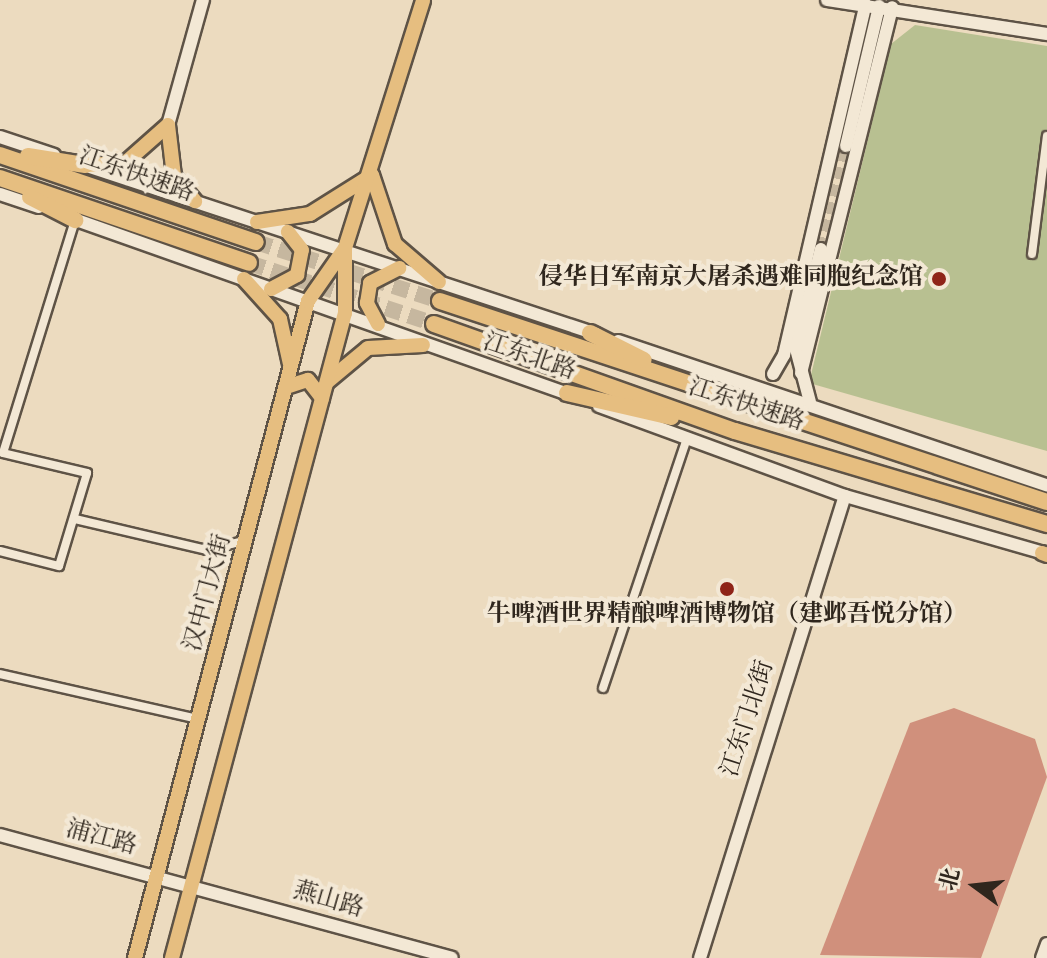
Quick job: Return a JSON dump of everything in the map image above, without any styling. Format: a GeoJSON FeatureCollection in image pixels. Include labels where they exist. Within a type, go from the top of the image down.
{"type":"FeatureCollection","features":[{"type":"Feature","properties":{"kind":"highway"},"geometry":{"type":"LineString","coordinates":[[0,153],[85,165]]}},
{"type":"Feature","properties":{"kind":"highway","name":"江东快速路"},"geometry":{"type":"LineString","coordinates":[[0,153],[256,242]]}},
{"type":"Feature","properties":{"kind":"highway"},"geometry":{"type":"LineString","coordinates":[[0,180],[75,220]]}},
{"type":"Feature","properties":{"kind":"highway","name":"江东快速路"},"geometry":{"type":"LineString","coordinates":[[0,180],[246,271]]}},
{"type":"Feature","properties":{"kind":"highway","name":"江东快速路"},"geometry":{"type":"LineString","coordinates":[[440,301],[1047,502]]}},
{"type":"Feature","properties":{"kind":"highway","name":"江东快速路"},"geometry":{"type":"LineString","coordinates":[[434,324],[735,431],[1047,524]]}},
{"type":"Feature","properties":{"kind":"highway"},"geometry":{"type":"LineString","coordinates":[[590,333],[695,386]]}},
{"type":"Feature","properties":{"kind":"highway"},"geometry":{"type":"LineString","coordinates":[[567,393],[735,431]]}},
{"type":"Feature","properties":{"kind":"main road","name":"汉中门大街"},"geometry":{"type":"LineString","coordinates":[[135,958],[308,301],[345,248],[372,175],[423,0]]}},
{"type":"Feature","properties":{"kind":"main road"},"geometry":{"type":"LineString","coordinates":[[85,165],[125,163],[168,125]]}},
{"type":"Feature","properties":{"kind":"main road"},"geometry":{"type":"LineString","coordinates":[[168,125],[174,176],[195,201]]}},
{"type":"Feature","properties":{"kind":"main road"},"geometry":{"type":"LineString","coordinates":[[257,222],[310,214],[372,175],[395,244],[439,282]]}},
{"type":"Feature","properties":{"kind":"main road"},"geometry":{"type":"LineString","coordinates":[[271,289],[297,275],[302,250],[288,232]]}},
{"type":"Feature","properties":{"kind":"main road","name":"汉中门大街"},"geometry":{"type":"LineString","coordinates":[[172,958],[345,313],[345,248]]}},
{"type":"Feature","properties":{"kind":"main road"},"geometry":{"type":"LineString","coordinates":[[378,324],[367,303],[370,283],[399,268]]}},
{"type":"Feature","properties":{"kind":"main road"},"geometry":{"type":"LineString","coordinates":[[246,271],[280,319],[290,370]]}},
{"type":"Feature","properties":{"kind":"main road"},"geometry":{"type":"LineString","coordinates":[[327,382],[368,348],[423,345]]}},
{"type":"Feature","properties":{"kind":"main road"},"geometry":{"type":"LineString","coordinates":[[286,387],[308,380],[322,398]]}},
{"type":"Feature","properties":{"kind":"street"},"geometry":{"type":"LineString","coordinates":[[168,125],[203,0]]}},
{"type":"Feature","properties":{"kind":"street"},"geometry":{"type":"LineString","coordinates":[[827,0],[1047,34]]}},
{"type":"Feature","properties":{"kind":"street"},"geometry":{"type":"LineString","coordinates":[[747,379],[773,374],[796,349],[847,187],[850,151],[879,6]]}},
{"type":"Feature","properties":{"kind":"street"},"geometry":{"type":"LineString","coordinates":[[773,374],[784,355],[831,153],[879,6]]}},
{"type":"Feature","properties":{"kind":"street"},"geometry":{"type":"LineString","coordinates":[[1032,254],[1047,136]]}},
{"type":"Feature","properties":{"kind":"street","name":"江东北路"},"geometry":{"type":"LineString","coordinates":[[0,137],[345,248],[590,333],[747,379],[1047,485]]}},
{"type":"Feature","properties":{"kind":"street"},"geometry":{"type":"LineString","coordinates":[[831,153],[840,163],[850,151]]}},
{"type":"Feature","properties":{"kind":"street"},"geometry":{"type":"LineString","coordinates":[[825,183],[839,176],[847,187]]}},
{"type":"Feature","properties":{"kind":"street","name":"江东北路"},"geometry":{"type":"LineString","coordinates":[[0,194],[75,220],[246,271],[271,289],[378,324],[423,345],[567,393],[686,441],[845,496],[1045,554]]}},
{"type":"Feature","properties":{"kind":"street"},"geometry":{"type":"LineString","coordinates":[[819,206],[824,220],[840,214]]}},
{"type":"Feature","properties":{"kind":"street"},"geometry":{"type":"LineString","coordinates":[[0,551],[59,566],[87,473],[3,453],[75,220]]}},
{"type":"Feature","properties":{"kind":"street"},"geometry":{"type":"LineString","coordinates":[[801,373],[827,246],[824,231],[812,236]]}},
{"type":"Feature","properties":{"kind":"street"},"geometry":{"type":"LineString","coordinates":[[796,349],[810,402]]}},
{"type":"Feature","properties":{"kind":"street"},"geometry":{"type":"LineString","coordinates":[[0,413],[13,416]]}},
{"type":"Feature","properties":{"kind":"street"},"geometry":{"type":"LineString","coordinates":[[603,688],[686,441]]}},
{"type":"Feature","properties":{"kind":"street","name":"江东门北街"},"geometry":{"type":"LineString","coordinates":[[700,958],[845,496]]}},
{"type":"Feature","properties":{"kind":"street"},"geometry":{"type":"LineString","coordinates":[[75,519],[207,550],[245,541]]}},
{"type":"Feature","properties":{"kind":"street"},"geometry":{"type":"LineString","coordinates":[[0,674],[198,719]]}},
{"type":"Feature","properties":{"kind":"street","name":"浦江路"},"geometry":{"type":"LineString","coordinates":[[0,835],[192,885]]}},
{"type":"Feature","properties":{"kind":"street","name":"燕山路"},"geometry":{"type":"LineString","coordinates":[[192,885],[452,958]]}},
{"type":"Feature","properties":{"kind":"street"},"geometry":{"type":"LineString","coordinates":[[1042,958],[1047,944]]}},
{"type":"Feature","properties":{"kind":"green space","name":"侵华日军南京大屠杀遇难同胞纪念馆"},"geometry":{"type":"Polygon","coordinates":[[[915,25],[1047,46],[1047,451],[809,383],[891,44],[915,25]]]}},
{"type":"Feature","properties":{"kind":"building"},"geometry":{"type":"Polygon","coordinates":[[[954,708],[1035,739],[1047,777],[981,958],[820,955],[910,723],[954,708]]]}},
{"type":"Feature","properties":{"kind":"tunnel"},"geometry":{"type":"LineString","coordinates":[[821,249],[846,146]]}},
{"type":"Feature","properties":{"kind":"tunnel"},"geometry":{"type":"LineString","coordinates":[[256,242],[440,301]]}},
{"type":"Feature","properties":{"kind":"tunnel"},"geometry":{"type":"LineString","coordinates":[[249,263],[434,324]]}},
{"type":"Feature","properties":{"kind":"place","name":"侵华日军南京大屠杀遇难同胞纪念馆"},"geometry":{"type":"Point","coordinates":[939,279]}},
{"type":"Feature","properties":{"kind":"place","name":"牛啤酒世界精酿啤酒博物馆（建邺吾悦分馆）"},"geometry":{"type":"Point","coordinates":[727,589]}}]}
